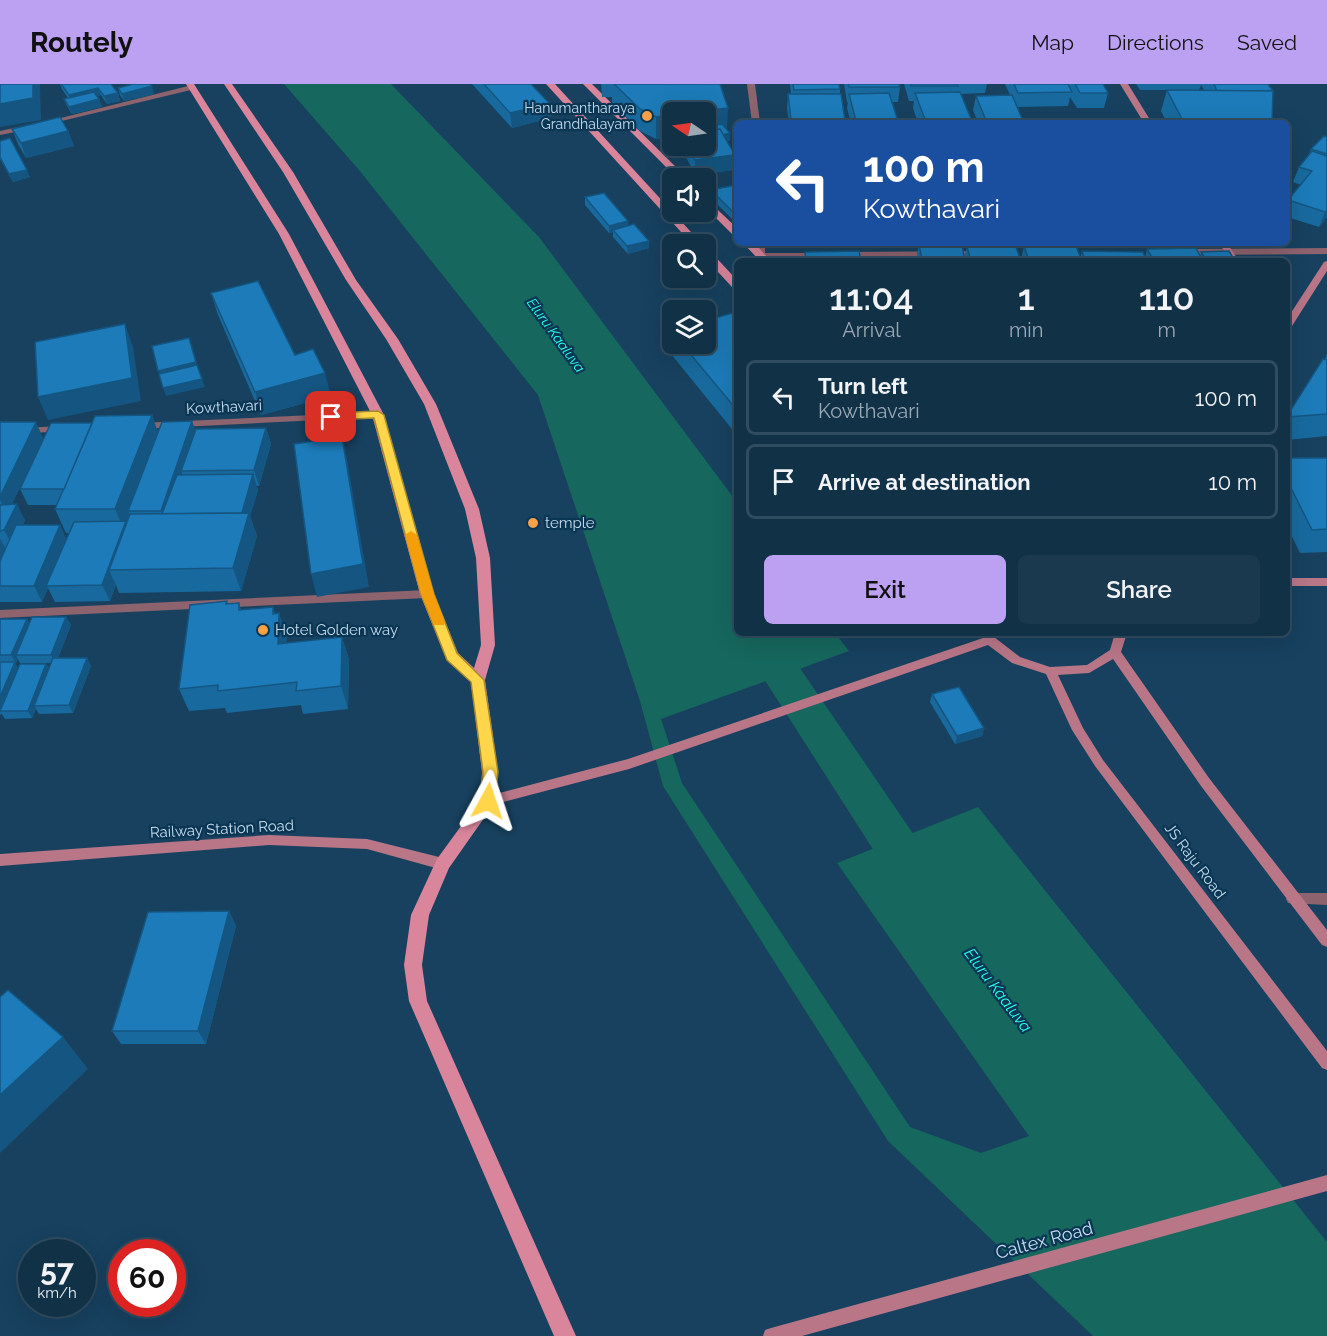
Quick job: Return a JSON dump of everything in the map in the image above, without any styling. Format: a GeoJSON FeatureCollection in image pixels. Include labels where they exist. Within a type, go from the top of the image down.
{"type":"FeatureCollection","features":[{"type":"Feature","properties":{"kind":"main road"},"geometry":{"type":"LineString","coordinates":[[228,84],[288,172],[351,280],[392,339],[430,404],[472,509],[483,558],[488,645],[478,680],[490,772],[488,801],[443,864],[420,915],[413,965],[418,1001],[565,1336]]}},
{"type":"Feature","properties":{"kind":"main road"},"geometry":{"type":"LineString","coordinates":[[550,84],[688,234]]}},
{"type":"Feature","properties":{"kind":"main road"},"geometry":{"type":"LineString","coordinates":[[586,84],[672,168]]}},
{"type":"Feature","properties":{"kind":"main road"},"geometry":{"type":"LineString","coordinates":[[191,86],[284,234],[378,415],[427,594],[452,656],[478,680]]}},
{"type":"Feature","properties":{"kind":"main road"},"geometry":{"type":"LineString","coordinates":[[716,212],[734,230]]}},
{"type":"Feature","properties":{"kind":"main road"},"geometry":{"type":"LineString","coordinates":[[751,246],[762,258]]}},
{"type":"Feature","properties":{"kind":"main road"},"geometry":{"type":"LineString","coordinates":[[716,264],[734,283]]}},
{"type":"Feature","properties":{"kind":"street"},"geometry":{"type":"LineString","coordinates":[[751,84],[756,120]]}},
{"type":"Feature","properties":{"kind":"street"},"geometry":{"type":"LineString","coordinates":[[1124,84],[1146,120]]}},
{"type":"Feature","properties":{"kind":"street"},"geometry":{"type":"LineString","coordinates":[[0,134],[191,86]]}},
{"type":"Feature","properties":{"kind":"street"},"geometry":{"type":"LineString","coordinates":[[1225,246],[1233,258]]}},
{"type":"Feature","properties":{"kind":"street"},"geometry":{"type":"LineString","coordinates":[[1169,252],[1327,251]]}},
{"type":"Feature","properties":{"kind":"street"},"geometry":{"type":"LineString","coordinates":[[808,258],[989,254]]}},
{"type":"Feature","properties":{"kind":"street"},"geometry":{"type":"LineString","coordinates":[[1290,321],[1327,264]]}},
{"type":"Feature","properties":{"kind":"street","name":"Kowthavari"},"geometry":{"type":"LineString","coordinates":[[130,426],[378,415]]}},
{"type":"Feature","properties":{"kind":"street"},"geometry":{"type":"LineString","coordinates":[[0,432],[71,429]]}},
{"type":"Feature","properties":{"kind":"street"},"geometry":{"type":"LineString","coordinates":[[1290,582],[1327,582]]}},
{"type":"Feature","properties":{"kind":"street"},"geometry":{"type":"LineString","coordinates":[[0,614],[427,594]]}},
{"type":"Feature","properties":{"kind":"street"},"geometry":{"type":"LineString","coordinates":[[488,801],[628,764],[876,680],[988,636],[1016,660],[1050,671],[1089,669],[1115,652],[1120,636]]}},
{"type":"Feature","properties":{"kind":"street"},"geometry":{"type":"LineString","coordinates":[[1115,652],[1205,782],[1327,941]]}},
{"type":"Feature","properties":{"kind":"street","name":"JS Raju Road"},"geometry":{"type":"LineString","coordinates":[[1050,671],[1078,730],[1099,763],[1327,1063]]}},
{"type":"Feature","properties":{"kind":"street","name":"Railway Station Road"},"geometry":{"type":"LineString","coordinates":[[0,860],[269,840],[367,844],[443,864]]}},
{"type":"Feature","properties":{"kind":"street"},"geometry":{"type":"LineString","coordinates":[[1293,899],[1327,899]]}},
{"type":"Feature","properties":{"kind":"street","name":"Caltex Road"},"geometry":{"type":"LineString","coordinates":[[771,1336],[1327,1183]]}},
{"type":"Feature","properties":{"kind":"water"},"geometry":{"type":"Polygon","coordinates":[[[284,84],[391,84],[539,237],[734,498],[734,636],[837,636],[849,651],[661,719],[682,783],[910,1127],[981,1153],[1029,1136],[837,863],[978,807],[1327,1242],[1327,1336],[1093,1336],[888,1141],[663,786],[640,701],[538,395],[359,170],[284,84]]]}},
{"type":"Feature","properties":{"kind":"building"},"geometry":{"type":"Polygon","coordinates":[[[0,84],[33,84],[33,98],[0,104],[0,84]]]}},
{"type":"Feature","properties":{"kind":"building"},"geometry":{"type":"Polygon","coordinates":[[[61,84],[111,84],[118,93],[104,96],[98,88],[69,95],[61,84]]]}},
{"type":"Feature","properties":{"kind":"building"},"geometry":{"type":"Polygon","coordinates":[[[133,84],[152,86],[122,94],[118,88],[133,84]]]}},
{"type":"Feature","properties":{"kind":"building"},"geometry":{"type":"Polygon","coordinates":[[[484,84],[531,84],[550,104],[510,113],[484,84]]]}},
{"type":"Feature","properties":{"kind":"building"},"geometry":{"type":"Polygon","coordinates":[[[614,84],[720,84],[728,108],[716,109],[716,102],[662,102],[662,116],[656,117],[640,109],[614,84]]]}},
{"type":"Feature","properties":{"kind":"building"},"geometry":{"type":"Polygon","coordinates":[[[793,84],[839,84],[840,89],[794,90],[793,84]]]}},
{"type":"Feature","properties":{"kind":"building"},"geometry":{"type":"Polygon","coordinates":[[[848,84],[899,84],[900,87],[849,87],[848,84]]]}},
{"type":"Feature","properties":{"kind":"building"},"geometry":{"type":"Polygon","coordinates":[[[911,84],[957,84],[958,86],[911,86],[911,84]]]}},
{"type":"Feature","properties":{"kind":"building"},"geometry":{"type":"Polygon","coordinates":[[[1014,84],[1068,84],[1072,92],[1018,93],[1014,84]]]}},
{"type":"Feature","properties":{"kind":"building"},"geometry":{"type":"Polygon","coordinates":[[[1075,84],[1103,84],[1108,93],[1080,93],[1075,84]]]}},
{"type":"Feature","properties":{"kind":"building"},"geometry":{"type":"Polygon","coordinates":[[[1214,84],[1268,84],[1273,91],[1217,91],[1214,84]]]}},
{"type":"Feature","properties":{"kind":"building"},"geometry":{"type":"Polygon","coordinates":[[[1167,90],[1273,91],[1272,120],[1182,120],[1167,90]]]}},
{"type":"Feature","properties":{"kind":"building"},"geometry":{"type":"Polygon","coordinates":[[[94,92],[99,99],[69,107],[64,99],[94,92]]]}},
{"type":"Feature","properties":{"kind":"building"},"geometry":{"type":"Polygon","coordinates":[[[960,92],[972,120],[925,120],[915,93],[960,92]]]}},
{"type":"Feature","properties":{"kind":"building"},"geometry":{"type":"Polygon","coordinates":[[[889,93],[898,120],[856,120],[849,94],[889,93]]]}},
{"type":"Feature","properties":{"kind":"building"},"geometry":{"type":"Polygon","coordinates":[[[788,94],[841,94],[845,120],[791,120],[788,94]]]}},
{"type":"Feature","properties":{"kind":"building"},"geometry":{"type":"Polygon","coordinates":[[[1012,95],[1023,120],[986,120],[976,96],[1012,95]]]}},
{"type":"Feature","properties":{"kind":"building"},"geometry":{"type":"Polygon","coordinates":[[[60,117],[68,131],[21,143],[12,129],[60,117]]]}},
{"type":"Feature","properties":{"kind":"building"},"geometry":{"type":"Polygon","coordinates":[[[722,124],[730,133],[723,135],[720,129],[716,130],[716,125],[722,124]]]}},
{"type":"Feature","properties":{"kind":"building"},"geometry":{"type":"Polygon","coordinates":[[[720,129],[734,155],[695,160],[693,156],[716,156],[716,130],[720,129]]]}},
{"type":"Feature","properties":{"kind":"building"},"geometry":{"type":"Polygon","coordinates":[[[1324,136],[1327,137],[1327,154],[1311,149],[1324,136]]]}},
{"type":"Feature","properties":{"kind":"building"},"geometry":{"type":"Polygon","coordinates":[[[10,138],[27,170],[9,174],[0,157],[0,141],[10,138]]]}},
{"type":"Feature","properties":{"kind":"building"},"geometry":{"type":"Polygon","coordinates":[[[1312,151],[1327,156],[1327,210],[1325,212],[1290,201],[1290,198],[1312,171],[1299,167],[1312,151]]]}},
{"type":"Feature","properties":{"kind":"building"},"geometry":{"type":"Polygon","coordinates":[[[734,185],[734,213],[716,195],[716,189],[734,185]]]}},
{"type":"Feature","properties":{"kind":"building"},"geometry":{"type":"Polygon","coordinates":[[[604,193],[628,221],[609,226],[585,197],[604,193]]]}},
{"type":"Feature","properties":{"kind":"building"},"geometry":{"type":"Polygon","coordinates":[[[634,224],[649,241],[627,246],[613,230],[634,224]]]}},
{"type":"Feature","properties":{"kind":"building"},"geometry":{"type":"Polygon","coordinates":[[[919,246],[962,246],[964,258],[921,258],[919,246]]]}},
{"type":"Feature","properties":{"kind":"building"},"geometry":{"type":"Polygon","coordinates":[[[1024,246],[1076,246],[1081,258],[1028,258],[1024,246]]]}},
{"type":"Feature","properties":{"kind":"building"},"geometry":{"type":"Polygon","coordinates":[[[967,247],[1016,247],[1020,258],[970,258],[967,247]]]}},
{"type":"Feature","properties":{"kind":"building"},"geometry":{"type":"Polygon","coordinates":[[[1196,248],[1201,258],[1152,258],[1147,249],[1196,248]]]}},
{"type":"Feature","properties":{"kind":"building"},"geometry":{"type":"Polygon","coordinates":[[[859,251],[860,258],[806,258],[805,252],[859,251]]]}},
{"type":"Feature","properties":{"kind":"building"},"geometry":{"type":"Polygon","coordinates":[[[1082,251],[1143,252],[1145,258],[1084,258],[1082,251]]]}},
{"type":"Feature","properties":{"kind":"building"},"geometry":{"type":"Polygon","coordinates":[[[1229,251],[1233,258],[1205,258],[1201,252],[1229,251]]]}},
{"type":"Feature","properties":{"kind":"building"},"geometry":{"type":"Polygon","coordinates":[[[258,281],[295,355],[313,349],[325,373],[255,392],[211,293],[258,281]]]}},
{"type":"Feature","properties":{"kind":"building"},"geometry":{"type":"Polygon","coordinates":[[[734,313],[734,407],[690,354],[716,354],[716,318],[734,313]]]}},
{"type":"Feature","properties":{"kind":"building"},"geometry":{"type":"Polygon","coordinates":[[[125,324],[132,378],[38,397],[35,342],[125,324]]]}},
{"type":"Feature","properties":{"kind":"building"},"geometry":{"type":"Polygon","coordinates":[[[189,338],[196,362],[158,371],[152,346],[189,338]]]}},
{"type":"Feature","properties":{"kind":"building"},"geometry":{"type":"Polygon","coordinates":[[[1323,359],[1327,360],[1327,414],[1290,417],[1290,411],[1323,359]]]}},
{"type":"Feature","properties":{"kind":"building"},"geometry":{"type":"Polygon","coordinates":[[[197,365],[202,379],[163,388],[159,374],[197,365]]]}},
{"type":"Feature","properties":{"kind":"building"},"geometry":{"type":"Polygon","coordinates":[[[152,415],[115,509],[55,509],[95,416],[152,415]]]}},
{"type":"Feature","properties":{"kind":"building"},"geometry":{"type":"Polygon","coordinates":[[[192,421],[161,511],[128,511],[162,422],[192,421]]]}},
{"type":"Feature","properties":{"kind":"building"},"geometry":{"type":"Polygon","coordinates":[[[0,422],[36,422],[0,497],[0,422]]]}},
{"type":"Feature","properties":{"kind":"building"},"geometry":{"type":"Polygon","coordinates":[[[51,423],[92,423],[64,489],[20,489],[51,423]]]}},
{"type":"Feature","properties":{"kind":"building"},"geometry":{"type":"Polygon","coordinates":[[[266,428],[254,470],[181,471],[196,429],[266,428]]]}},
{"type":"Feature","properties":{"kind":"building"},"geometry":{"type":"Polygon","coordinates":[[[342,437],[363,564],[311,574],[294,444],[342,437]]]}},
{"type":"Feature","properties":{"kind":"building"},"geometry":{"type":"Polygon","coordinates":[[[1290,458],[1327,458],[1327,529],[1312,530],[1290,486],[1290,458]]]}},
{"type":"Feature","properties":{"kind":"building"},"geometry":{"type":"Polygon","coordinates":[[[253,474],[242,513],[162,514],[177,475],[253,474]]]}},
{"type":"Feature","properties":{"kind":"building"},"geometry":{"type":"Polygon","coordinates":[[[17,504],[4,530],[0,531],[0,505],[17,504]]]}},
{"type":"Feature","properties":{"kind":"building"},"geometry":{"type":"Polygon","coordinates":[[[249,513],[233,568],[109,570],[130,514],[249,513]]]}},
{"type":"Feature","properties":{"kind":"building"},"geometry":{"type":"Polygon","coordinates":[[[126,521],[102,585],[46,586],[74,522],[126,521]]]}},
{"type":"Feature","properties":{"kind":"building"},"geometry":{"type":"Polygon","coordinates":[[[16,525],[60,525],[34,586],[0,586],[0,561],[16,525]]]}},
{"type":"Feature","properties":{"kind":"building"},"geometry":{"type":"Polygon","coordinates":[[[227,601],[226,604],[239,603],[239,610],[273,607],[273,614],[279,613],[278,644],[342,637],[341,686],[296,691],[297,682],[218,691],[218,685],[179,689],[190,605],[227,601]]]}},
{"type":"Feature","properties":{"kind":"building"},"geometry":{"type":"Polygon","coordinates":[[[32,617],[66,617],[51,655],[16,655],[32,617]]]}},
{"type":"Feature","properties":{"kind":"building"},"geometry":{"type":"Polygon","coordinates":[[[0,619],[27,619],[11,655],[0,655],[0,619]]]}},
{"type":"Feature","properties":{"kind":"building"},"geometry":{"type":"Polygon","coordinates":[[[53,658],[87,658],[69,705],[34,706],[53,658]]]}},
{"type":"Feature","properties":{"kind":"building"},"geometry":{"type":"Polygon","coordinates":[[[0,662],[15,662],[0,697],[0,662]]]}},
{"type":"Feature","properties":{"kind":"building"},"geometry":{"type":"Polygon","coordinates":[[[20,664],[46,664],[28,711],[0,711],[20,664]]]}},
{"type":"Feature","properties":{"kind":"building"},"geometry":{"type":"Polygon","coordinates":[[[959,687],[984,728],[957,736],[932,694],[959,687]]]}},
{"type":"Feature","properties":{"kind":"building"},"geometry":{"type":"Polygon","coordinates":[[[229,911],[198,1031],[112,1031],[148,912],[229,911]]]}},
{"type":"Feature","properties":{"kind":"building"},"geometry":{"type":"Polygon","coordinates":[[[8,990],[63,1037],[0,1095],[0,997],[8,990]]]}},
{"type":"Feature","properties":{"kind":"waterway","name":"Eluru Kaaluva"},"geometry":{"type":"LineString","coordinates":[[757,636],[925,890]]}},
{"type":"Feature","properties":{"kind":"slow traffic"},"geometry":{"type":"LineString","coordinates":[[411,535],[427,594],[439,622]]}},
{"type":"Feature","properties":{"kind":"place","name":"Hanumantharaya Grandhalayam"},"geometry":{"type":"Point","coordinates":[647,116]}},
{"type":"Feature","properties":{"kind":"place","name":"temple"},"geometry":{"type":"Point","coordinates":[533,523]}},
{"type":"Feature","properties":{"kind":"place","name":"Hotel Golden way"},"geometry":{"type":"Point","coordinates":[263,630]}},
{"type":"Feature","properties":{"kind":"route"},"geometry":{"type":"LineString","coordinates":[[331,417],[378,415],[427,594],[452,656],[478,680],[490,772],[488,801]]}}]}
